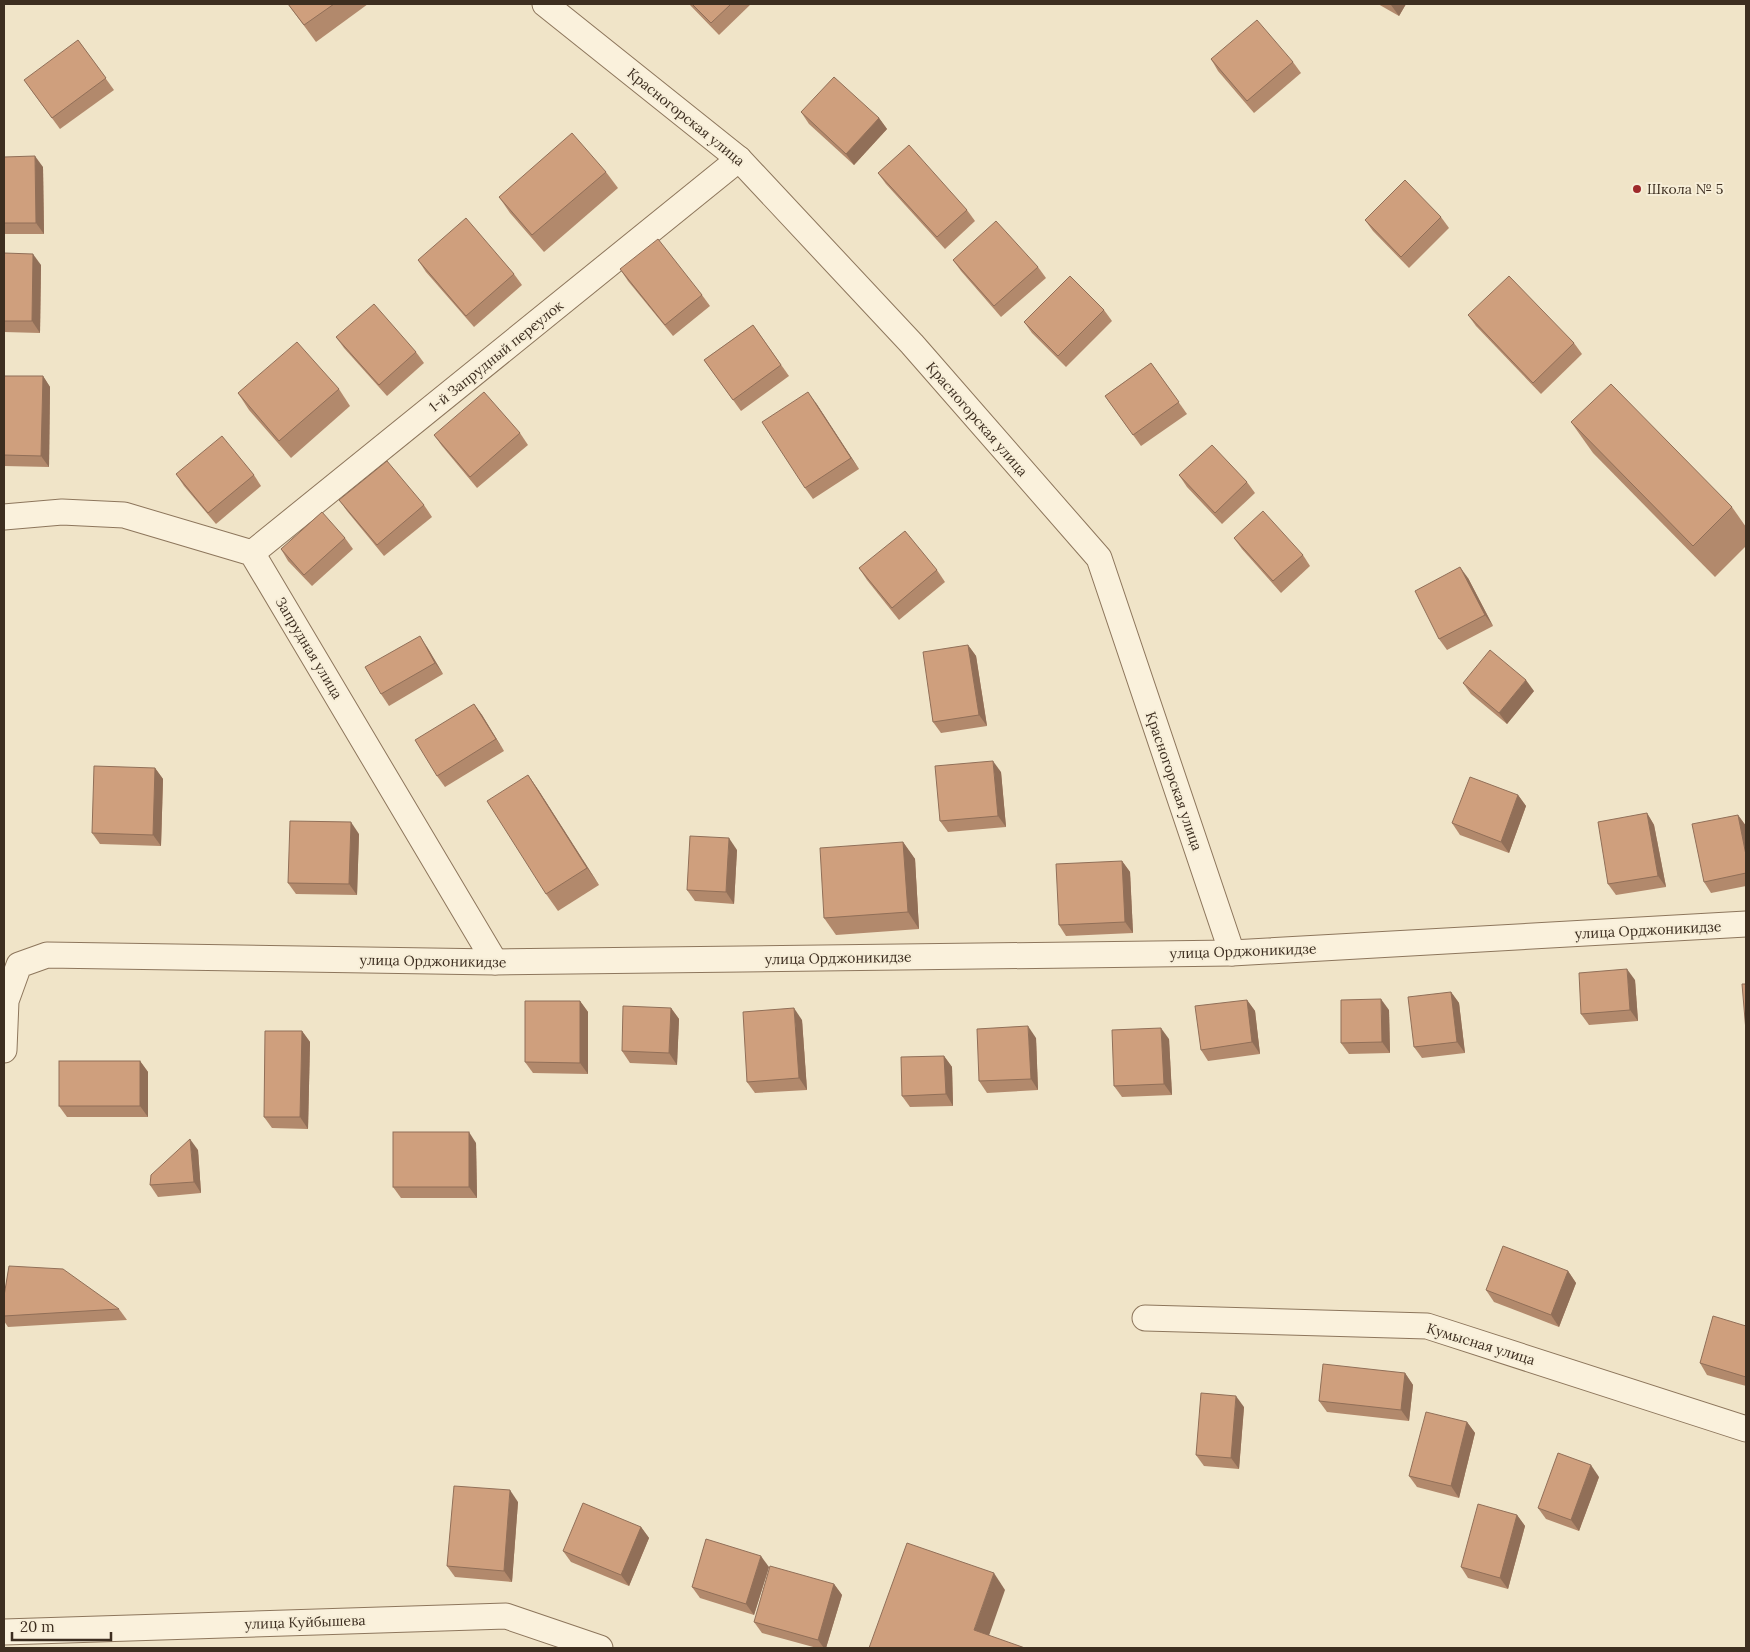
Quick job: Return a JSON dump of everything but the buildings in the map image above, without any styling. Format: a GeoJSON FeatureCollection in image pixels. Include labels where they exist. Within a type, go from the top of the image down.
{"type":"FeatureCollection","features":[{"type":"Feature","properties":{"kind":"street","name":"Красногорская улица"},"geometry":{"type":"LineString","coordinates":[[545,4],[739,159],[912,344],[1099,558],[1232,953]]}},
{"type":"Feature","properties":{"kind":"street","name":"1-й Запрудный переулок"},"geometry":{"type":"LineString","coordinates":[[252,553],[739,159]]}},
{"type":"Feature","properties":{"kind":"street"},"geometry":{"type":"LineString","coordinates":[[4,516],[62,512],[124,515],[252,553]]}},
{"type":"Feature","properties":{"kind":"street","name":"Запрудная улица"},"geometry":{"type":"LineString","coordinates":[[252,553],[495,962]]}},
{"type":"Feature","properties":{"kind":"street","name":"улица Орджоникидзе"},"geometry":{"type":"LineString","coordinates":[[4,1050],[6,1001],[18,965],[47,955],[495,962],[1232,953],[1746,924]]}},
{"type":"Feature","properties":{"kind":"street","name":"Кумысная улица"},"geometry":{"type":"LineString","coordinates":[[1145,1318],[1427,1326],[1746,1429]]}},
{"type":"Feature","properties":{"kind":"street","name":"улица Куйбышева"},"geometry":{"type":"LineString","coordinates":[[4,1632],[506,1616],[600,1648]]}},
{"type":"Feature","properties":{"kind":"place","name":"Школа № 5"},"geometry":{"type":"Point","coordinates":[1637,189]}}]}
